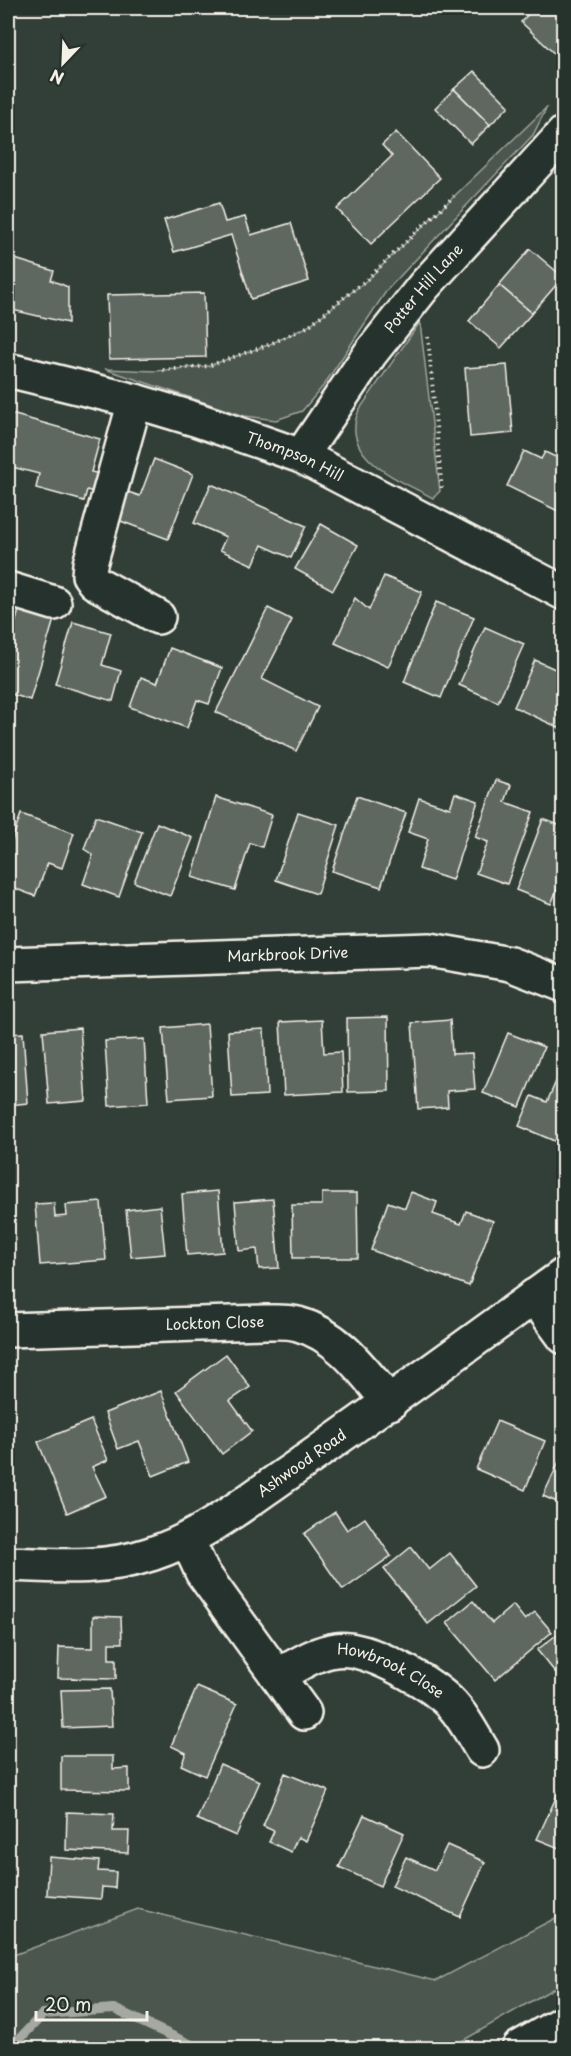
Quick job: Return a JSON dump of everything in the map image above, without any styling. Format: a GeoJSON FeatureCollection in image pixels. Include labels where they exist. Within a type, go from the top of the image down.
{"type":"FeatureCollection","features":[{"type":"Feature","properties":{"kind":"main road","name":"Potter Hill Lane"},"geometry":{"type":"LineString","coordinates":[[301,456],[370,354],[424,286],[562,138]]}},
{"type":"Feature","properties":{"kind":"main road","name":"Thompson Hill"},"geometry":{"type":"LineString","coordinates":[[8,370],[135,401],[301,456],[564,593]]}},
{"type":"Feature","properties":{"kind":"main road"},"geometry":{"type":"LineString","coordinates":[[135,401],[88,575],[94,582],[158,617]]}},
{"type":"Feature","properties":{"kind":"main road"},"geometry":{"type":"LineString","coordinates":[[8,588],[54,603]]}},
{"type":"Feature","properties":{"kind":"main road","name":"Markbrook Drive"},"geometry":{"type":"LineString","coordinates":[[8,964],[430,950],[510,964],[564,985]]}},
{"type":"Feature","properties":{"kind":"main road","name":"Ashwood Road"},"geometry":{"type":"LineString","coordinates":[[8,1564],[87,1567],[122,1562],[152,1554],[187,1539],[232,1511],[390,1402],[564,1275]]}},
{"type":"Feature","properties":{"kind":"main road"},"geometry":{"type":"LineString","coordinates":[[534,1296],[564,1336]]}},
{"type":"Feature","properties":{"kind":"main road","name":"Lockton Close"},"geometry":{"type":"LineString","coordinates":[[8,1330],[296,1323],[321,1333],[346,1351],[390,1402]]}},
{"type":"Feature","properties":{"kind":"main road"},"geometry":{"type":"LineString","coordinates":[[187,1539],[202,1572],[304,1713]]}},
{"type":"Feature","properties":{"kind":"main road","name":"Howbrook Close"},"geometry":{"type":"LineString","coordinates":[[277,1676],[316,1655],[338,1649],[363,1653],[402,1669],[445,1698],[464,1720],[482,1750]]}},
{"type":"Feature","properties":{"kind":"main road"},"geometry":{"type":"LineString","coordinates":[[519,2049],[564,2022]]}},
{"type":"Feature","properties":{"kind":"path"},"geometry":{"type":"LineString","coordinates":[[52,8],[54,14]]}},
{"type":"Feature","properties":{"kind":"path"},"geometry":{"type":"LineString","coordinates":[[156,371],[208,366],[268,345],[307,327],[366,280],[460,190]]}},
{"type":"Feature","properties":{"kind":"path"},"geometry":{"type":"LineString","coordinates":[[424,286],[442,489],[434,525]]}},
{"type":"Feature","properties":{"kind":"shaded area"},"geometry":{"type":"Polygon","coordinates":[[[547,107],[533,135],[387,290],[324,385],[302,411],[276,420],[245,416],[105,369],[156,371],[208,366],[268,345],[307,327],[367,280],[547,107]]]}},
{"type":"Feature","properties":{"kind":"shaded area"},"geometry":{"type":"Polygon","coordinates":[[[420,322],[440,491],[433,498],[376,465],[364,454],[357,441],[355,427],[359,410],[420,322]]]}},
{"type":"Feature","properties":{"kind":"shaded area"},"geometry":{"type":"Polygon","coordinates":[[[138,1909],[436,1981],[563,1914],[563,1983],[450,2048],[8,2048],[8,1957],[138,1909]]]}},
{"type":"Feature","properties":{"kind":"building"},"geometry":{"type":"Polygon","coordinates":[[[534,8],[564,8],[564,57],[561,60],[521,22],[534,8]]]}},
{"type":"Feature","properties":{"kind":"building"},"geometry":{"type":"Polygon","coordinates":[[[474,71],[509,106],[490,125],[454,89],[474,71]]]}},
{"type":"Feature","properties":{"kind":"building"},"geometry":{"type":"Polygon","coordinates":[[[454,89],[490,125],[471,144],[435,108],[454,89]]]}},
{"type":"Feature","properties":{"kind":"building"},"geometry":{"type":"Polygon","coordinates":[[[396,132],[440,178],[371,244],[337,209],[392,156],[382,145],[396,132]]]}},
{"type":"Feature","properties":{"kind":"building"},"geometry":{"type":"Polygon","coordinates":[[[219,203],[225,222],[245,217],[251,235],[291,223],[309,281],[251,299],[231,235],[174,252],[164,220],[219,203]]]}},
{"type":"Feature","properties":{"kind":"building"},"geometry":{"type":"Polygon","coordinates":[[[530,249],[563,277],[532,313],[499,285],[530,249]]]}},
{"type":"Feature","properties":{"kind":"building"},"geometry":{"type":"Polygon","coordinates":[[[15,259],[54,271],[51,280],[68,287],[68,323],[8,309],[8,291],[15,259]]]}},
{"type":"Feature","properties":{"kind":"building"},"geometry":{"type":"Polygon","coordinates":[[[499,285],[532,313],[501,348],[469,321],[499,285]]]}},
{"type":"Feature","properties":{"kind":"building"},"geometry":{"type":"Polygon","coordinates":[[[204,293],[206,357],[109,359],[107,295],[204,293]]]}},
{"type":"Feature","properties":{"kind":"building"},"geometry":{"type":"Polygon","coordinates":[[[507,365],[513,433],[470,437],[465,368],[507,365]]]}},
{"type":"Feature","properties":{"kind":"building"},"geometry":{"type":"Polygon","coordinates":[[[8,413],[100,439],[91,472],[105,475],[100,494],[87,490],[84,501],[36,488],[39,474],[8,466],[8,413]]]}},
{"type":"Feature","properties":{"kind":"building"},"geometry":{"type":"Polygon","coordinates":[[[524,451],[541,459],[545,452],[564,461],[558,474],[564,477],[564,514],[507,486],[524,451]]]}},
{"type":"Feature","properties":{"kind":"building"},"geometry":{"type":"Polygon","coordinates":[[[154,459],[193,474],[168,539],[118,520],[128,492],[140,496],[154,459]]]}},
{"type":"Feature","properties":{"kind":"building"},"geometry":{"type":"Polygon","coordinates":[[[211,484],[306,526],[291,558],[262,545],[253,565],[220,550],[226,537],[194,523],[211,484]]]}},
{"type":"Feature","properties":{"kind":"building"},"geometry":{"type":"Polygon","coordinates":[[[321,524],[358,545],[333,590],[295,569],[321,524]]]}},
{"type":"Feature","properties":{"kind":"building"},"geometry":{"type":"Polygon","coordinates":[[[384,576],[422,592],[388,667],[335,643],[355,598],[369,610],[384,576]]]}},
{"type":"Feature","properties":{"kind":"building"},"geometry":{"type":"Polygon","coordinates":[[[436,602],[474,617],[441,698],[404,682],[436,602]]]}},
{"type":"Feature","properties":{"kind":"building"},"geometry":{"type":"Polygon","coordinates":[[[20,606],[55,616],[30,700],[8,693],[8,650],[20,606]]]}},
{"type":"Feature","properties":{"kind":"building"},"geometry":{"type":"Polygon","coordinates":[[[268,608],[292,620],[262,679],[318,707],[296,751],[216,712],[268,608]]]}},
{"type":"Feature","properties":{"kind":"building"},"geometry":{"type":"Polygon","coordinates":[[[73,622],[111,633],[102,665],[121,671],[113,701],[55,684],[73,622]]]}},
{"type":"Feature","properties":{"kind":"building"},"geometry":{"type":"Polygon","coordinates":[[[485,627],[524,644],[498,702],[459,685],[485,627]]]}},
{"type":"Feature","properties":{"kind":"building"},"geometry":{"type":"Polygon","coordinates":[[[170,648],[222,668],[209,704],[197,700],[187,728],[130,707],[141,677],[157,683],[170,648]]]}},
{"type":"Feature","properties":{"kind":"building"},"geometry":{"type":"Polygon","coordinates":[[[535,660],[564,673],[564,730],[514,707],[535,660]]]}},
{"type":"Feature","properties":{"kind":"building"},"geometry":{"type":"Polygon","coordinates":[[[496,780],[511,785],[505,802],[533,812],[507,884],[476,873],[488,842],[475,837],[496,780]]]}},
{"type":"Feature","properties":{"kind":"building"},"geometry":{"type":"Polygon","coordinates":[[[455,793],[478,801],[452,880],[419,869],[428,839],[408,832],[419,798],[450,808],[455,793]]]}},
{"type":"Feature","properties":{"kind":"building"},"geometry":{"type":"Polygon","coordinates":[[[357,796],[406,813],[381,887],[332,871],[357,796]]]}},
{"type":"Feature","properties":{"kind":"building"},"geometry":{"type":"Polygon","coordinates":[[[216,797],[272,815],[262,847],[250,843],[235,890],[192,877],[216,797]]]}},
{"type":"Feature","properties":{"kind":"building"},"geometry":{"type":"Polygon","coordinates":[[[298,812],[339,825],[317,894],[276,880],[298,812]]]}},
{"type":"Feature","properties":{"kind":"building"},"geometry":{"type":"Polygon","coordinates":[[[21,814],[74,833],[62,868],[48,863],[35,896],[8,886],[8,852],[21,814]]]}},
{"type":"Feature","properties":{"kind":"building"},"geometry":{"type":"Polygon","coordinates":[[[96,816],[142,832],[119,897],[83,884],[93,855],[84,849],[96,816]]]}},
{"type":"Feature","properties":{"kind":"building"},"geometry":{"type":"Polygon","coordinates":[[[543,819],[564,827],[564,873],[551,904],[516,890],[543,819]]]}},
{"type":"Feature","properties":{"kind":"building"},"geometry":{"type":"Polygon","coordinates":[[[157,823],[193,838],[170,896],[134,882],[157,823]]]}},
{"type":"Feature","properties":{"kind":"building"},"geometry":{"type":"Polygon","coordinates":[[[388,1017],[389,1091],[348,1092],[347,1018],[388,1017]]]}},
{"type":"Feature","properties":{"kind":"building"},"geometry":{"type":"Polygon","coordinates":[[[322,1020],[324,1053],[341,1052],[343,1092],[284,1095],[280,1022],[322,1020]]]}},
{"type":"Feature","properties":{"kind":"building"},"geometry":{"type":"Polygon","coordinates":[[[450,1020],[452,1054],[472,1053],[475,1089],[447,1091],[448,1107],[418,1109],[412,1023],[450,1020]]]}},
{"type":"Feature","properties":{"kind":"building"},"geometry":{"type":"Polygon","coordinates":[[[207,1024],[212,1096],[169,1099],[163,1028],[207,1024]]]}},
{"type":"Feature","properties":{"kind":"building"},"geometry":{"type":"Polygon","coordinates":[[[80,1028],[86,1101],[49,1104],[43,1031],[80,1028]]]}},
{"type":"Feature","properties":{"kind":"building"},"geometry":{"type":"Polygon","coordinates":[[[264,1029],[267,1095],[232,1097],[228,1031],[264,1029]]]}},
{"type":"Feature","properties":{"kind":"building"},"geometry":{"type":"Polygon","coordinates":[[[23,1033],[28,1103],[8,1105],[8,1034],[23,1033]]]}},
{"type":"Feature","properties":{"kind":"building"},"geometry":{"type":"Polygon","coordinates":[[[508,1033],[544,1047],[520,1107],[483,1093],[508,1033]]]}},
{"type":"Feature","properties":{"kind":"building"},"geometry":{"type":"Polygon","coordinates":[[[144,1039],[148,1103],[109,1106],[105,1041],[144,1039]]]}},
{"type":"Feature","properties":{"kind":"building"},"geometry":{"type":"Polygon","coordinates":[[[564,1063],[564,1145],[519,1126],[532,1096],[547,1102],[564,1063]]]}},
{"type":"Feature","properties":{"kind":"building"},"geometry":{"type":"Polygon","coordinates":[[[218,1191],[223,1252],[187,1255],[182,1194],[218,1191]]]}},
{"type":"Feature","properties":{"kind":"building"},"geometry":{"type":"Polygon","coordinates":[[[411,1192],[437,1202],[433,1214],[461,1224],[466,1211],[493,1221],[469,1286],[371,1250],[388,1202],[405,1208],[411,1192]]]}},
{"type":"Feature","properties":{"kind":"building"},"geometry":{"type":"Polygon","coordinates":[[[322,1193],[357,1193],[358,1258],[293,1258],[292,1205],[322,1205],[322,1193]]]}},
{"type":"Feature","properties":{"kind":"building"},"geometry":{"type":"Polygon","coordinates":[[[273,1199],[279,1268],[259,1269],[257,1249],[239,1251],[235,1202],[273,1199]]]}},
{"type":"Feature","properties":{"kind":"building"},"geometry":{"type":"Polygon","coordinates":[[[101,1202],[106,1260],[40,1265],[35,1204],[54,1203],[55,1217],[67,1216],[66,1205],[101,1202]]]}},
{"type":"Feature","properties":{"kind":"building"},"geometry":{"type":"Polygon","coordinates":[[[160,1206],[165,1254],[131,1257],[126,1210],[160,1206]]]}},
{"type":"Feature","properties":{"kind":"building"},"geometry":{"type":"Polygon","coordinates":[[[8,1219],[10,1219],[13,1265],[8,1266],[8,1219]]]}},
{"type":"Feature","properties":{"kind":"building"},"geometry":{"type":"Polygon","coordinates":[[[226,1354],[250,1387],[230,1401],[252,1431],[222,1454],[176,1391],[226,1354]]]}},
{"type":"Feature","properties":{"kind":"building"},"geometry":{"type":"Polygon","coordinates":[[[161,1391],[188,1462],[153,1476],[139,1441],[118,1449],[105,1413],[161,1391]]]}},
{"type":"Feature","properties":{"kind":"building"},"geometry":{"type":"Polygon","coordinates":[[[91,1420],[108,1460],[92,1467],[106,1496],[67,1513],[38,1442],[91,1420]]]}},
{"type":"Feature","properties":{"kind":"building"},"geometry":{"type":"Polygon","coordinates":[[[497,1421],[545,1441],[525,1490],[476,1469],[497,1421]]]}},
{"type":"Feature","properties":{"kind":"building"},"geometry":{"type":"Polygon","coordinates":[[[564,1451],[564,1505],[543,1496],[564,1451]]]}},
{"type":"Feature","properties":{"kind":"building"},"geometry":{"type":"Polygon","coordinates":[[[335,1512],[347,1530],[365,1518],[391,1556],[343,1590],[304,1534],[335,1512]]]}},
{"type":"Feature","properties":{"kind":"building"},"geometry":{"type":"Polygon","coordinates":[[[411,1547],[429,1570],[450,1553],[476,1586],[428,1624],[384,1569],[411,1547]]]}},
{"type":"Feature","properties":{"kind":"building"},"geometry":{"type":"Polygon","coordinates":[[[473,1601],[492,1623],[513,1605],[525,1620],[535,1612],[552,1632],[495,1680],[447,1623],[473,1601]]]}},
{"type":"Feature","properties":{"kind":"building"},"geometry":{"type":"Polygon","coordinates":[[[93,1616],[121,1617],[122,1643],[109,1643],[109,1659],[116,1659],[116,1679],[58,1678],[59,1647],[93,1648],[93,1616]]]}},
{"type":"Feature","properties":{"kind":"building"},"geometry":{"type":"Polygon","coordinates":[[[564,1629],[564,1683],[537,1650],[564,1629]]]}},
{"type":"Feature","properties":{"kind":"building"},"geometry":{"type":"Polygon","coordinates":[[[197,1687],[237,1704],[205,1776],[181,1765],[186,1753],[171,1746],[197,1687]]]}},
{"type":"Feature","properties":{"kind":"building"},"geometry":{"type":"Polygon","coordinates":[[[110,1689],[112,1726],[63,1728],[61,1690],[110,1689]]]}},
{"type":"Feature","properties":{"kind":"building"},"geometry":{"type":"Polygon","coordinates":[[[61,1756],[113,1756],[113,1769],[129,1768],[129,1791],[61,1790],[61,1756]]]}},
{"type":"Feature","properties":{"kind":"building"},"geometry":{"type":"Polygon","coordinates":[[[220,1764],[260,1781],[236,1836],[197,1819],[220,1764]]]}},
{"type":"Feature","properties":{"kind":"building"},"geometry":{"type":"Polygon","coordinates":[[[285,1773],[328,1791],[306,1841],[298,1837],[291,1852],[269,1842],[274,1831],[263,1826],[285,1773]]]}},
{"type":"Feature","properties":{"kind":"building"},"geometry":{"type":"Polygon","coordinates":[[[564,1780],[564,1850],[537,1839],[564,1780]]]}},
{"type":"Feature","properties":{"kind":"building"},"geometry":{"type":"Polygon","coordinates":[[[67,1812],[114,1814],[113,1831],[129,1831],[128,1853],[66,1850],[67,1812]]]}},
{"type":"Feature","properties":{"kind":"building"},"geometry":{"type":"Polygon","coordinates":[[[364,1815],[404,1833],[380,1886],[339,1867],[364,1815]]]}},
{"type":"Feature","properties":{"kind":"building"},"geometry":{"type":"Polygon","coordinates":[[[447,1845],[485,1862],[460,1917],[392,1886],[406,1857],[435,1870],[447,1845]]]}},
{"type":"Feature","properties":{"kind":"building"},"geometry":{"type":"Polygon","coordinates":[[[49,1857],[99,1861],[98,1871],[116,1872],[115,1888],[102,1887],[101,1899],[47,1895],[49,1857]]]}},
{"type":"Feature","properties":{"kind":"waterway"},"geometry":{"type":"LineString","coordinates":[[11,2048],[43,2014],[114,2009],[198,2048]]}}]}
